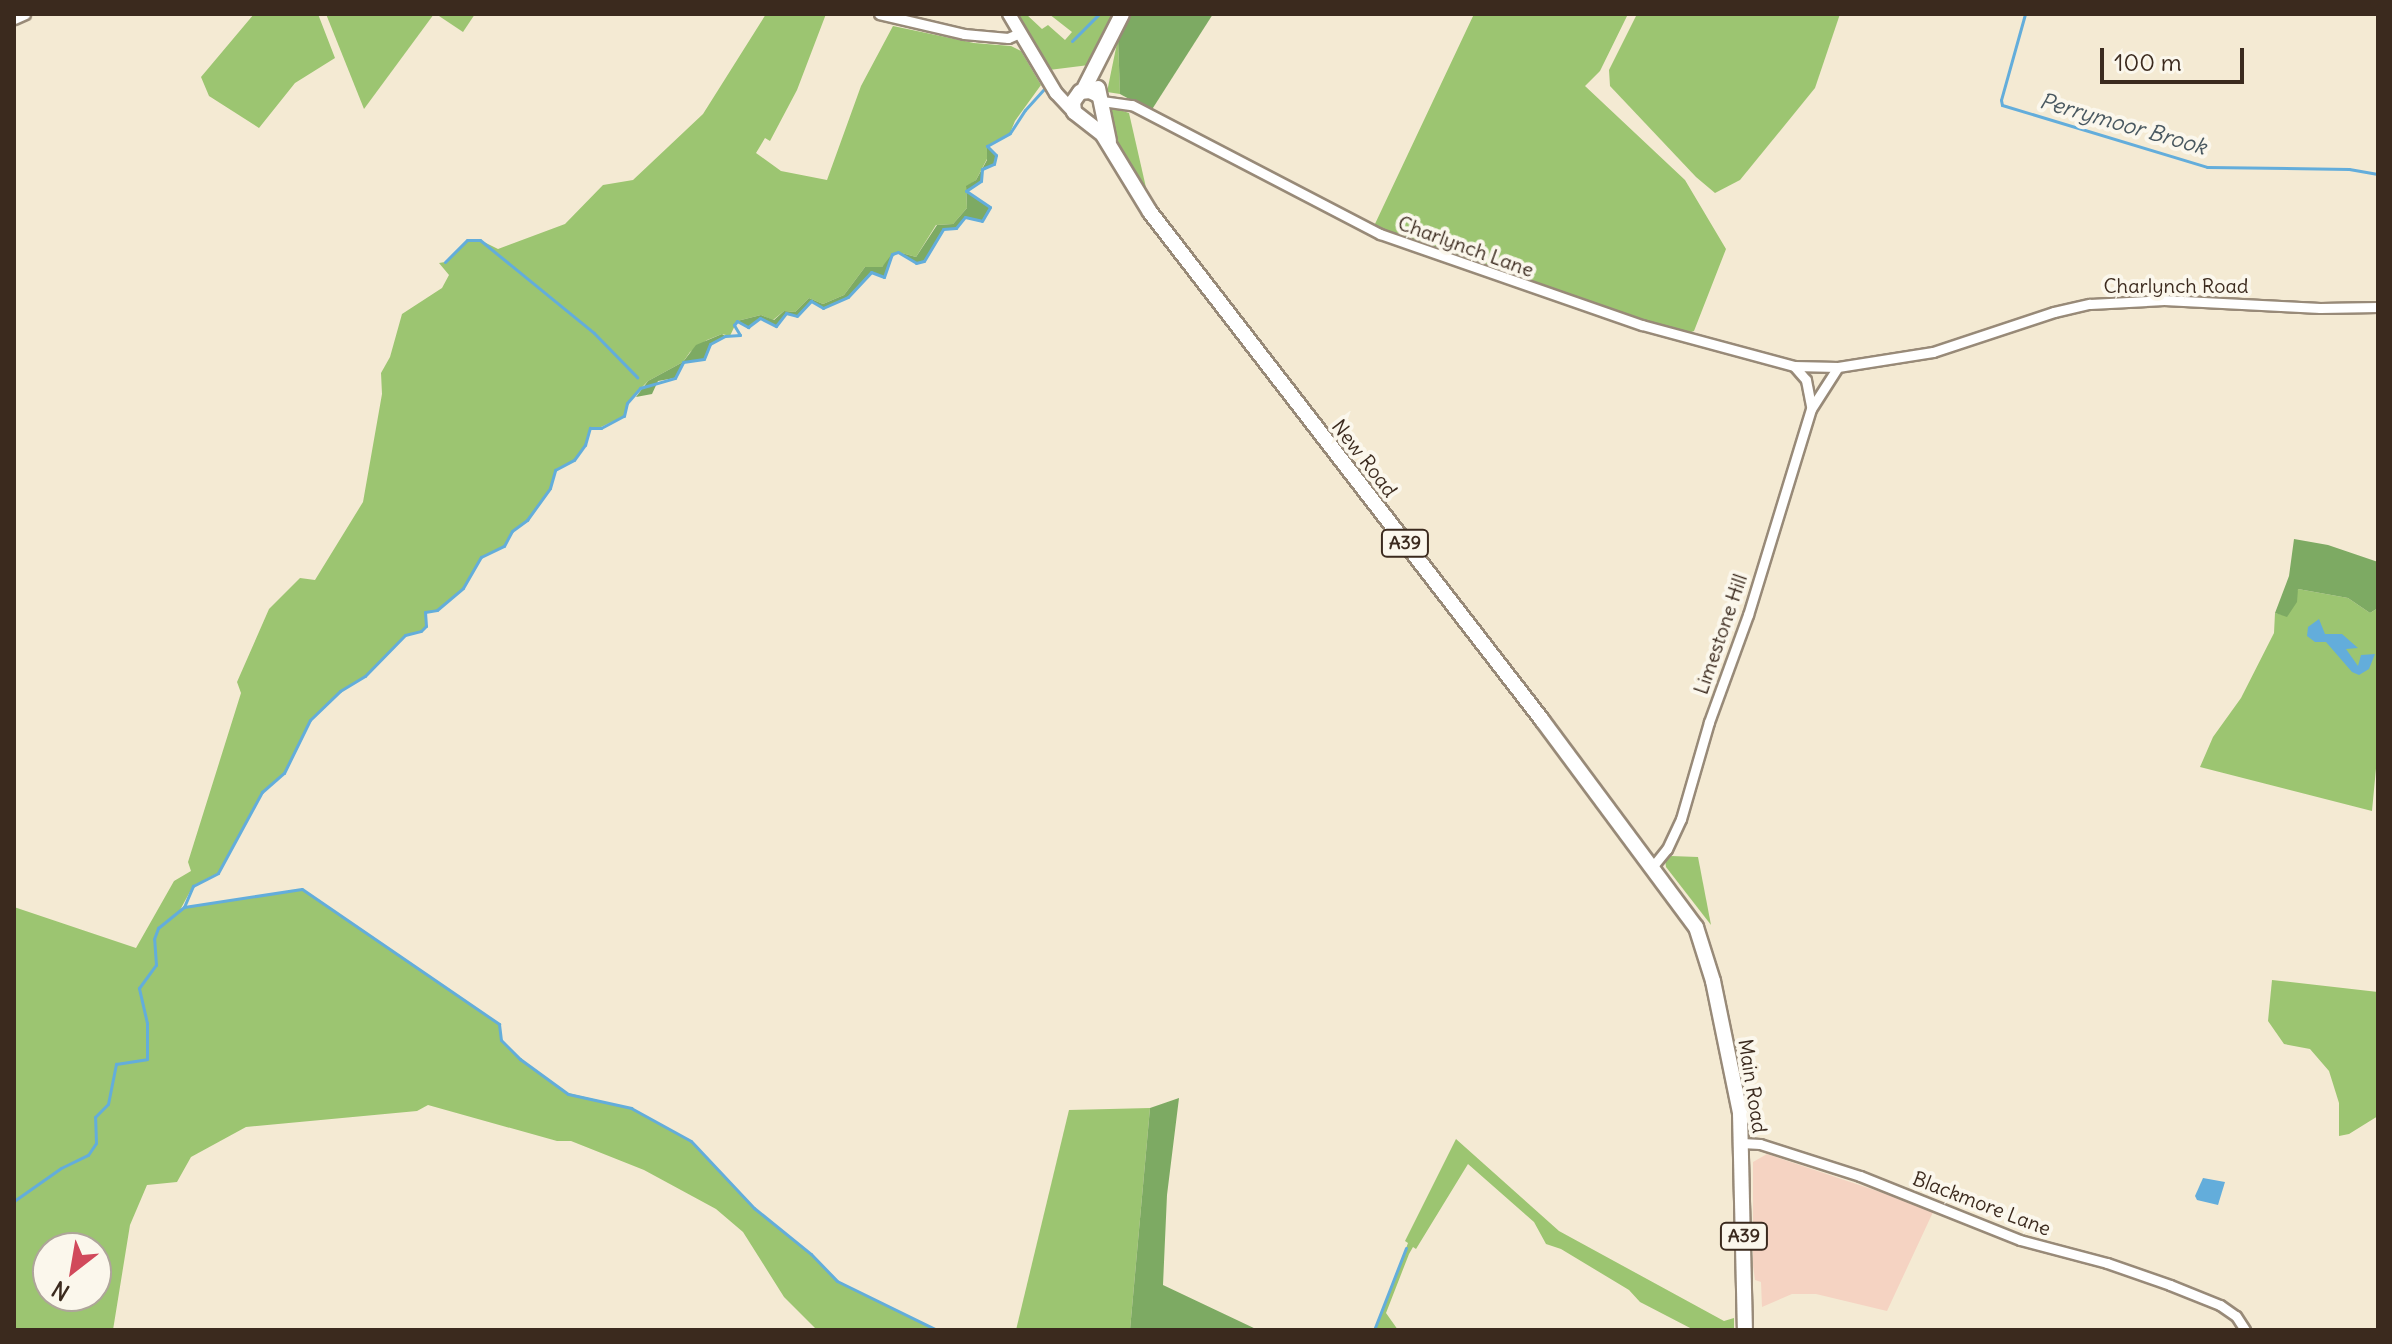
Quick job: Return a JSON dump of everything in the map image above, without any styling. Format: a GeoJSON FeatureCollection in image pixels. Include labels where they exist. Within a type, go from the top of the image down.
{"type":"FeatureCollection","features":[{"type":"Feature","properties":{"kind":"main road"},"geometry":{"type":"LineString","coordinates":[[1009,14],[1052,85],[1079,116],[1095,119],[1101,102],[1082,92],[1052,85]]}},
{"type":"Feature","properties":{"kind":"main road","name":"A39"},"geometry":{"type":"LineString","coordinates":[[1079,116],[1073,102],[1098,68],[1122,14]]}},
{"type":"Feature","properties":{"kind":"main road","name":"A39"},"geometry":{"type":"LineString","coordinates":[[1098,68],[1101,102]]}},
{"type":"Feature","properties":{"kind":"main road","name":"New Road"},"geometry":{"type":"LineString","coordinates":[[1101,102],[1110,146]]}},
{"type":"Feature","properties":{"kind":"main road","name":"New Road"},"geometry":{"type":"LineString","coordinates":[[1079,116],[1110,146],[1150,212],[1653,866]]}},
{"type":"Feature","properties":{"kind":"main road","name":"Main Road"},"geometry":{"type":"LineString","coordinates":[[1653,866],[1689,914],[1706,950],[1738,1099],[1742,1143],[1745,1330]]}},
{"type":"Feature","properties":{"kind":"street"},"geometry":{"type":"LineString","coordinates":[[14,19],[25,14]]}},
{"type":"Feature","properties":{"kind":"street"},"geometry":{"type":"LineString","coordinates":[[879,14],[903,23],[964,34],[1008,38],[1020,33]]}},
{"type":"Feature","properties":{"kind":"street","name":"Charlynch Lane"},"geometry":{"type":"LineString","coordinates":[[1101,102],[1132,105],[1380,234],[1642,325],[1794,366],[1838,367]]}},
{"type":"Feature","properties":{"kind":"street","name":"Charlynch Road"},"geometry":{"type":"LineString","coordinates":[[1838,367],[1933,352],[2054,312],[2090,304],[2164,300],[2320,308],[2378,307]]}},
{"type":"Feature","properties":{"kind":"street"},"geometry":{"type":"LineString","coordinates":[[1794,366],[1810,391],[1811,409]]}},
{"type":"Feature","properties":{"kind":"street","name":"Limestone Hill"},"geometry":{"type":"LineString","coordinates":[[1653,866],[1667,849],[1681,819],[1709,722],[1748,615],[1811,409],[1838,367]]}},
{"type":"Feature","properties":{"kind":"street","name":"Blackmore Lane"},"geometry":{"type":"LineString","coordinates":[[1742,1143],[1760,1144],[1860,1176],[2020,1240],[2096,1259],[2170,1285],[2220,1305],[2236,1316],[2245,1330]]}},
{"type":"Feature","properties":{"kind":"shaded area"},"geometry":{"type":"Polygon","coordinates":[[[1767,1154],[1934,1210],[1887,1311],[1816,1294],[1792,1294],[1762,1307],[1761,1282],[1755,1280],[1753,1265],[1753,1162],[1767,1154]]]}},
{"type":"Feature","properties":{"kind":"green space"},"geometry":{"type":"Polygon","coordinates":[[[254,14],[318,14],[335,58],[295,83],[259,128],[209,96],[201,77],[254,14]]]}},
{"type":"Feature","properties":{"kind":"green space"},"geometry":{"type":"Polygon","coordinates":[[[326,14],[434,14],[364,109],[326,14]]]}},
{"type":"Feature","properties":{"kind":"green space"},"geometry":{"type":"Polygon","coordinates":[[[436,14],[475,14],[463,32],[436,14]]]}},
{"type":"Feature","properties":{"kind":"green space"},"geometry":{"type":"Polygon","coordinates":[[[766,14],[826,14],[797,90],[770,141],[765,138],[756,153],[781,171],[827,180],[861,86],[893,26],[974,43],[1011,46],[1021,51],[1041,85],[1010,133],[987,146],[987,159],[976,180],[966,187],[967,208],[953,224],[936,225],[916,257],[898,252],[882,267],[865,267],[844,295],[823,304],[809,298],[795,312],[784,311],[773,320],[761,315],[737,321],[730,336],[722,334],[707,340],[690,352],[683,362],[648,381],[627,403],[624,416],[599,428],[590,428],[585,445],[574,460],[555,470],[550,488],[527,520],[512,531],[504,546],[481,557],[463,588],[437,610],[425,612],[426,626],[421,631],[405,635],[365,676],[340,691],[310,720],[284,773],[262,793],[218,873],[193,886],[179,912],[187,907],[302,889],[499,1024],[501,1040],[520,1059],[568,1093],[631,1108],[691,1141],[754,1208],[811,1254],[837,1281],[937,1330],[817,1330],[784,1297],[743,1232],[716,1209],[644,1170],[571,1141],[557,1141],[428,1105],[417,1111],[246,1127],[191,1157],[177,1182],[147,1185],[130,1225],[113,1330],[14,1330],[14,907],[136,948],[174,881],[191,871],[188,862],[241,693],[237,682],[269,609],[300,578],[315,580],[363,502],[382,394],[381,373],[390,357],[402,314],[442,288],[449,275],[439,263],[445,262],[467,240],[480,240],[498,249],[565,224],[603,185],[633,180],[703,114],[766,14]]]}},
{"type":"Feature","properties":{"kind":"green space"},"geometry":{"type":"Polygon","coordinates":[[[1013,14],[1026,14],[1042,29],[1048,25],[1065,40],[1072,32],[1049,14],[1114,14],[1089,65],[1049,70],[1013,14]]]}},
{"type":"Feature","properties":{"kind":"green space"},"geometry":{"type":"Polygon","coordinates":[[[1131,14],[1213,14],[1151,111],[1120,94],[1118,38],[1131,14]]]}},
{"type":"Feature","properties":{"kind":"green space"},"geometry":{"type":"Polygon","coordinates":[[[1474,14],[1628,14],[1600,71],[1585,86],[1685,180],[1726,249],[1694,331],[1686,334],[1374,226],[1474,14]]]}},
{"type":"Feature","properties":{"kind":"green space"},"geometry":{"type":"Polygon","coordinates":[[[1637,14],[1840,14],[1815,88],[1740,180],[1715,193],[1610,86],[1609,70],[1637,14]]]}},
{"type":"Feature","properties":{"kind":"green space"},"geometry":{"type":"Polygon","coordinates":[[[1118,38],[1120,94],[1107,92],[1118,38]]]}},
{"type":"Feature","properties":{"kind":"green space"},"geometry":{"type":"Polygon","coordinates":[[[1111,107],[1129,113],[1147,192],[1131,172],[1114,134],[1111,107]]]}},
{"type":"Feature","properties":{"kind":"green space"},"geometry":{"type":"Polygon","coordinates":[[[987,146],[996,155],[994,164],[982,169],[987,160],[987,146]]]}},
{"type":"Feature","properties":{"kind":"green space"},"geometry":{"type":"Polygon","coordinates":[[[982,169],[981,181],[967,191],[990,207],[982,221],[965,217],[956,228],[943,229],[924,261],[916,263],[898,252],[916,257],[937,225],[953,224],[967,208],[966,186],[976,180],[982,169]]]}},
{"type":"Feature","properties":{"kind":"green space"},"geometry":{"type":"Polygon","coordinates":[[[892,254],[884,277],[871,272],[848,297],[823,308],[811,301],[797,316],[786,313],[776,326],[760,318],[748,327],[737,321],[761,315],[774,320],[784,311],[795,312],[809,298],[823,304],[844,295],[865,267],[882,267],[892,254]]]}},
{"type":"Feature","properties":{"kind":"green space"},"geometry":{"type":"Polygon","coordinates":[[[722,334],[725,336],[710,344],[704,359],[683,362],[696,345],[722,334]]]}},
{"type":"Feature","properties":{"kind":"green space"},"geometry":{"type":"Polygon","coordinates":[[[683,362],[675,378],[658,381],[652,394],[636,397],[648,381],[683,362]]]}},
{"type":"Feature","properties":{"kind":"green space"},"geometry":{"type":"Polygon","coordinates":[[[2294,539],[2328,545],[2378,562],[2378,608],[2370,613],[2348,598],[2298,589],[2297,602],[2287,617],[2275,613],[2289,576],[2294,539]]]}},
{"type":"Feature","properties":{"kind":"green space"},"geometry":{"type":"Polygon","coordinates":[[[2298,589],[2348,598],[2370,613],[2378,608],[2378,747],[2372,811],[2200,767],[2213,737],[2241,698],[2274,633],[2275,613],[2287,616],[2298,589]]]}},
{"type":"Feature","properties":{"kind":"green space"},"geometry":{"type":"Polygon","coordinates":[[[1671,856],[1698,857],[1711,925],[1666,867],[1665,860],[1671,856]]]}},
{"type":"Feature","properties":{"kind":"green space"},"geometry":{"type":"Polygon","coordinates":[[[2272,980],[2378,992],[2378,1116],[2349,1134],[2339,1136],[2339,1103],[2329,1071],[2310,1049],[2284,1044],[2268,1021],[2272,980]]]}},
{"type":"Feature","properties":{"kind":"green space"},"geometry":{"type":"Polygon","coordinates":[[[1179,1098],[1167,1195],[1163,1285],[1258,1330],[1130,1330],[1150,1108],[1179,1098]]]}},
{"type":"Feature","properties":{"kind":"green space"},"geometry":{"type":"Polygon","coordinates":[[[1150,1108],[1130,1330],[1016,1330],[1069,1110],[1150,1108]]]}},
{"type":"Feature","properties":{"kind":"green space"},"geometry":{"type":"Polygon","coordinates":[[[1456,1139],[1559,1231],[1724,1321],[1734,1318],[1734,1330],[1694,1330],[1640,1302],[1629,1290],[1561,1249],[1546,1244],[1534,1222],[1468,1164],[1416,1249],[1413,1247],[1409,1254],[1386,1313],[1398,1330],[1374,1330],[1408,1243],[1405,1241],[1456,1139]]]}},
{"type":"Feature","properties":{"kind":"water"},"geometry":{"type":"Polygon","coordinates":[[[2319,619],[2325,634],[2342,634],[2358,648],[2346,649],[2358,666],[2361,655],[2375,654],[2369,669],[2359,675],[2352,672],[2326,642],[2315,642],[2307,636],[2308,627],[2319,619]]]}},
{"type":"Feature","properties":{"kind":"water"},"geometry":{"type":"Polygon","coordinates":[[[2203,1178],[2225,1182],[2218,1205],[2197,1200],[2195,1196],[2203,1178]]]}},
{"type":"Feature","properties":{"kind":"waterway","name":"Perrymoor Brook"},"geometry":{"type":"LineString","coordinates":[[1072,41],[1099,14]]}},
{"type":"Feature","properties":{"kind":"waterway","name":"Perrymoor Brook"},"geometry":{"type":"LineString","coordinates":[[2025,14],[2002,105],[2207,167],[2349,169],[2378,174]]}},
{"type":"Feature","properties":{"kind":"waterway","name":"Perrymoor Brook"},"geometry":{"type":"LineString","coordinates":[[184,907],[193,886],[218,873],[262,792],[284,773],[310,720],[340,691],[365,676],[405,635],[421,631],[426,626],[425,612],[437,610],[463,588],[481,557],[504,546],[512,531],[527,520],[550,488],[555,470],[574,460],[585,445],[590,428],[601,428],[624,416],[627,403],[640,388],[675,378],[683,362],[704,359],[710,344],[725,336],[740,335],[734,325],[737,321],[748,327],[760,318],[776,326],[786,313],[797,316],[811,301],[823,308],[848,297],[871,272],[884,277],[892,254],[898,252],[916,263],[924,261],[943,229],[956,228],[965,217],[982,221],[990,207],[966,191],[981,181],[982,169],[994,164],[996,155],[987,146],[1010,133],[1044,89]]}},
{"type":"Feature","properties":{"kind":"waterway"},"geometry":{"type":"LineString","coordinates":[[445,262],[467,240],[480,240],[594,333],[637,377]]}},
{"type":"Feature","properties":{"kind":"waterway"},"geometry":{"type":"LineString","coordinates":[[14,1201],[61,1168],[88,1155],[96,1143],[95,1117],[108,1104],[116,1064],[147,1059],[147,1023],[139,988],[156,965],[154,939],[158,928],[184,907],[302,889],[499,1024],[501,1040],[520,1059],[568,1094],[631,1108],[691,1141],[754,1208],[811,1254],[837,1281],[937,1330]]}},
{"type":"Feature","properties":{"kind":"waterway"},"geometry":{"type":"LineString","coordinates":[[1374,1330],[1406,1248]]}}]}
